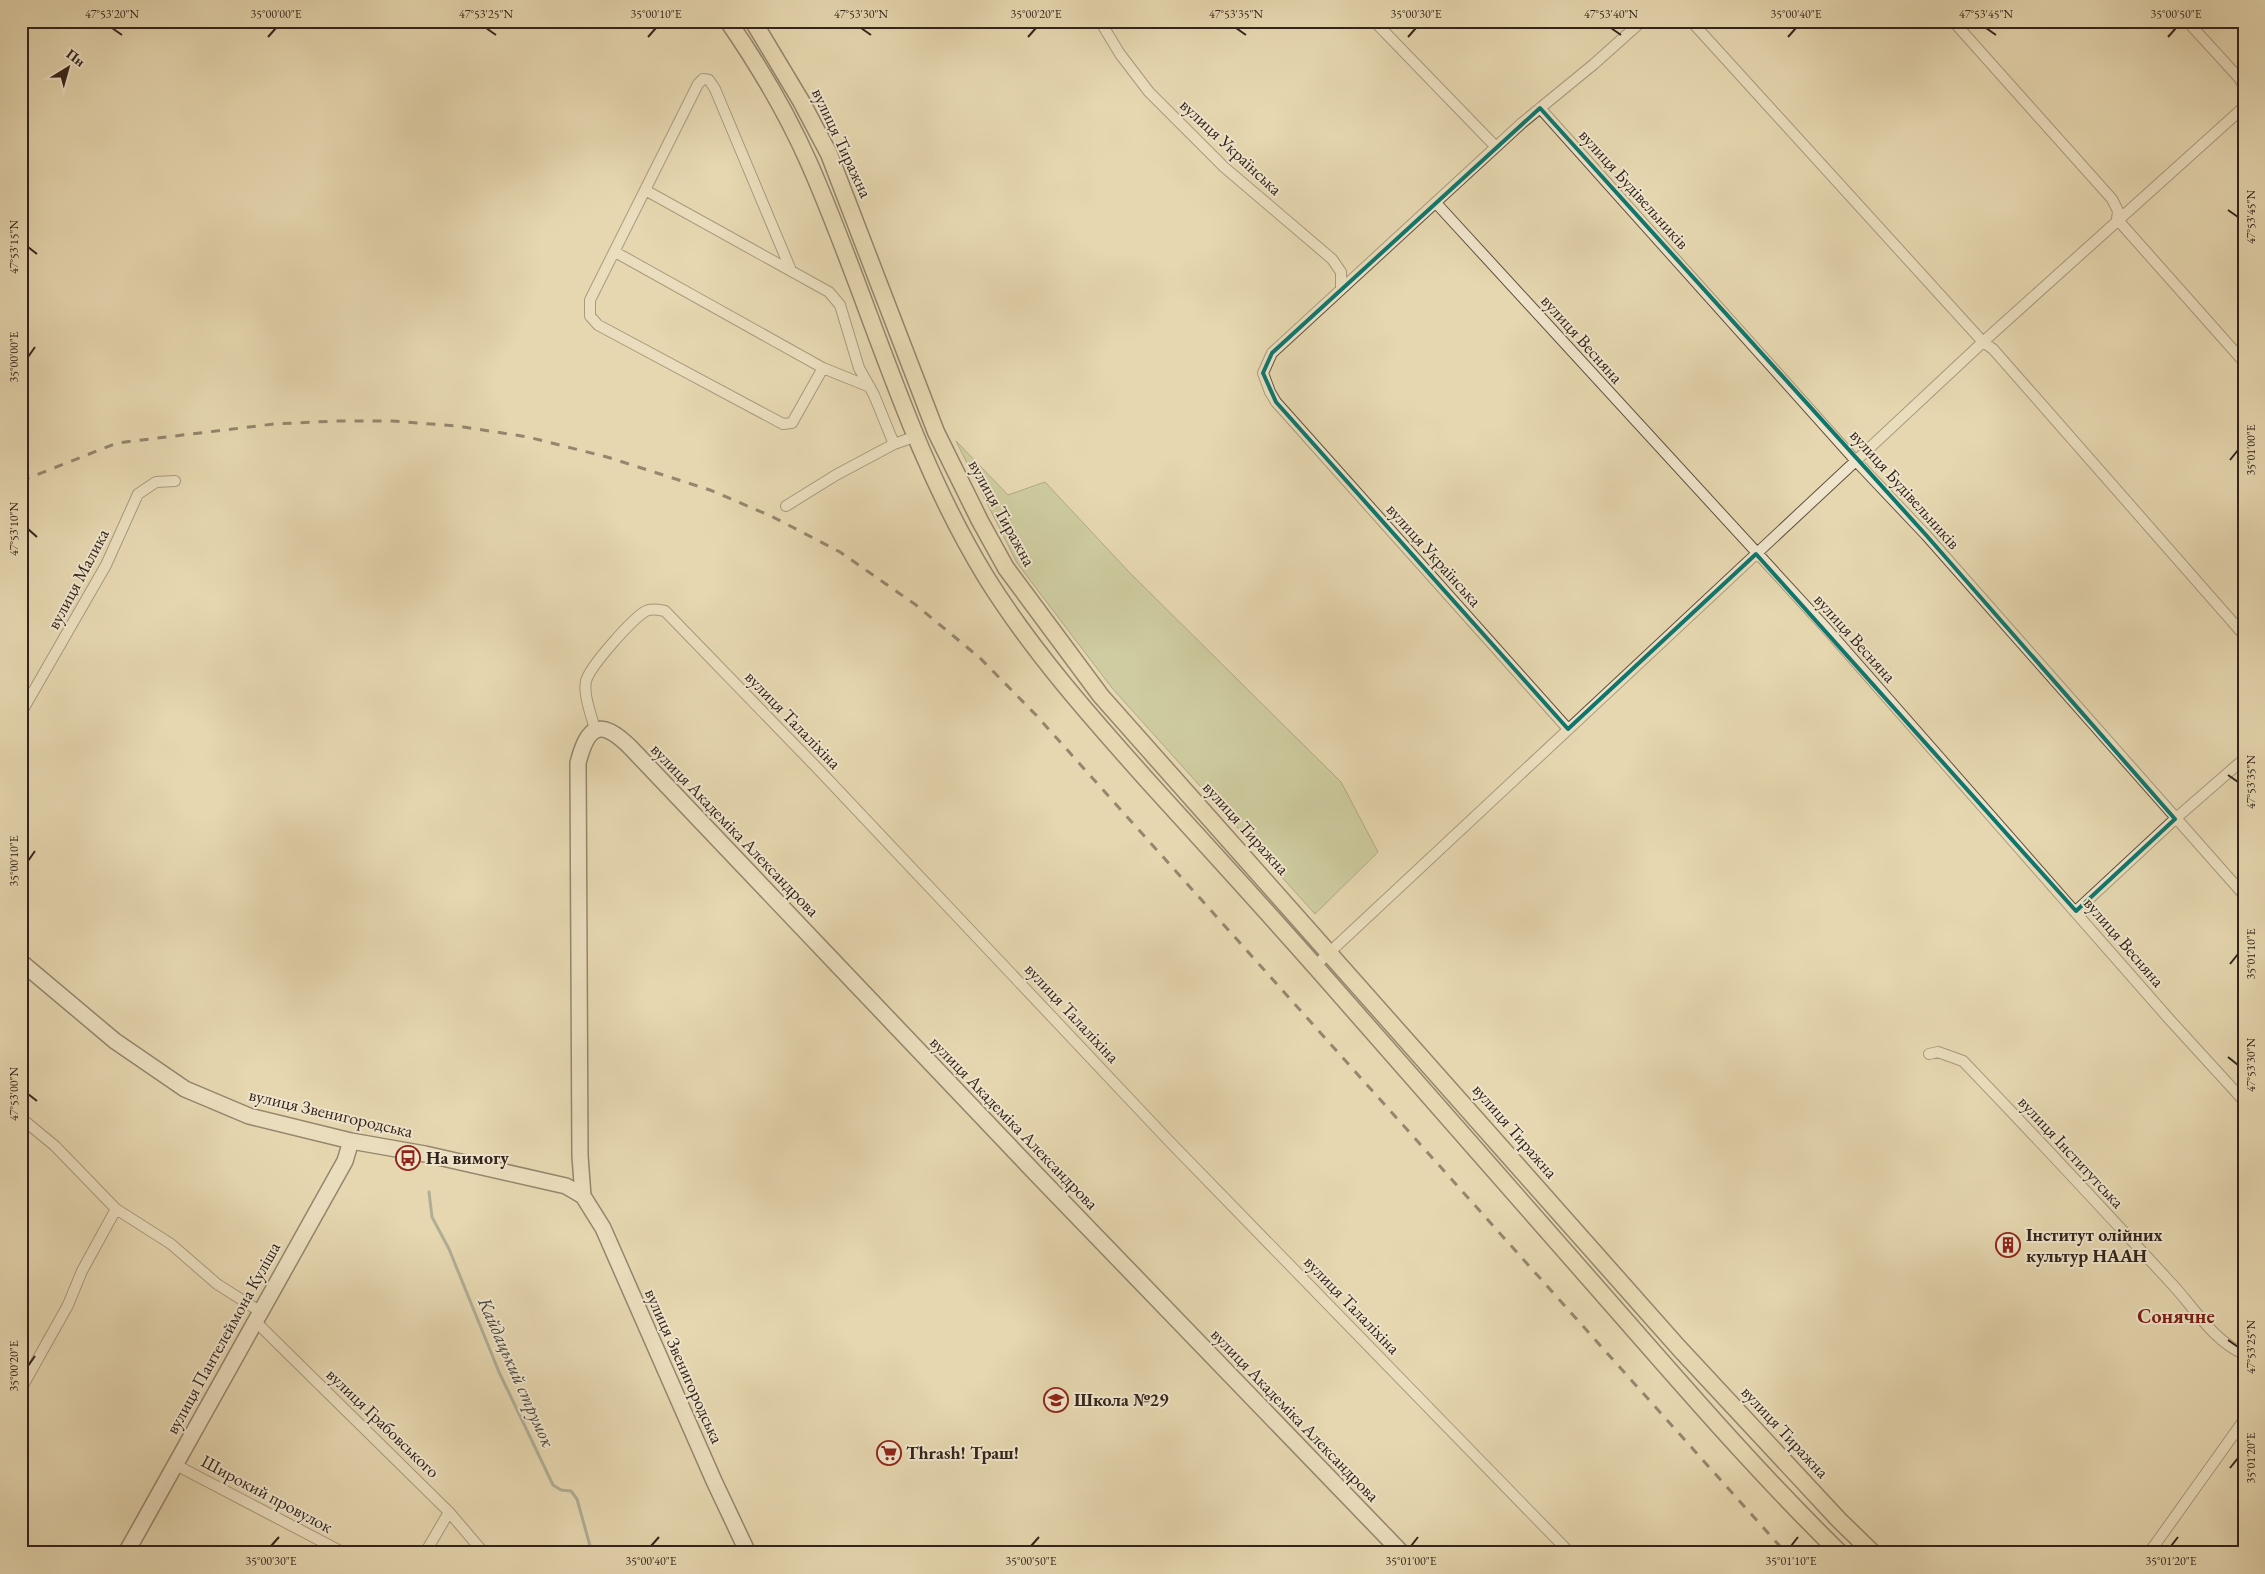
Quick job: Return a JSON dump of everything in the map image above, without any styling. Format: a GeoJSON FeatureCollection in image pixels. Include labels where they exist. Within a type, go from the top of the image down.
{"type":"FeatureCollection","features":[{"type":"Feature","properties":{"kind":"main road"},"geometry":{"type":"LineString","coordinates":[[728,21],[775,95],[808,162],[853,272],[914,437],[959,531],[989,582],[1034,647],[1086,711],[1315,966],[1662,1362],[1742,1451],[1840,1553]]}},
{"type":"Feature","properties":{"kind":"main road","name":"вулиця Тиражна"},"geometry":{"type":"LineString","coordinates":[[753,21],[829,154],[936,432],[980,521],[1006,568],[1101,696],[1679,1348],[1839,1520],[1873,1553]]}},
{"type":"Feature","properties":{"kind":"main road"},"geometry":{"type":"LineString","coordinates":[[914,437],[936,432]]}},
{"type":"Feature","properties":{"kind":"street","name":"вулиця Українська"},"geometry":{"type":"LineString","coordinates":[[1100,21],[1120,54],[1149,92],[1224,167],[1332,259],[1341,272],[1341,289]]}},
{"type":"Feature","properties":{"kind":"street"},"geometry":{"type":"LineString","coordinates":[[1374,21],[1496,146]]}},
{"type":"Feature","properties":{"kind":"street","name":"вулиця Українська"},"geometry":{"type":"LineString","coordinates":[[1568,729],[1276,402],[1263,373],[1272,352],[1496,146],[1642,21]]}},
{"type":"Feature","properties":{"kind":"street"},"geometry":{"type":"LineString","coordinates":[[1691,21],[2024,384],[2244,635]]}},
{"type":"Feature","properties":{"kind":"street"},"geometry":{"type":"LineString","coordinates":[[1953,21],[2112,199],[2118,211],[2118,220],[2244,362]]}},
{"type":"Feature","properties":{"kind":"street"},"geometry":{"type":"LineString","coordinates":[[2187,21],[2240,79],[2244,86]]}},
{"type":"Feature","properties":{"kind":"street"},"geometry":{"type":"LineString","coordinates":[[790,268],[716,89],[709,80],[703,79],[698,84],[590,300],[590,316],[598,325],[783,424],[792,423],[823,368]]}},
{"type":"Feature","properties":{"kind":"street"},"geometry":{"type":"LineString","coordinates":[[1315,966],[1984,342],[2244,107]]}},
{"type":"Feature","properties":{"kind":"street","name":"вулиця Будівельників"},"geometry":{"type":"LineString","coordinates":[[1540,108],[1856,461],[1920,528],[2244,895]]}},
{"type":"Feature","properties":{"kind":"street"},"geometry":{"type":"LineString","coordinates":[[645,190],[790,268],[829,292],[840,305],[859,368],[870,387],[894,444]]}},
{"type":"Feature","properties":{"kind":"street","name":"вулиця Весняна"},"geometry":{"type":"LineString","coordinates":[[1436,203],[1825,627],[2170,1020],[2244,1101]]}},
{"type":"Feature","properties":{"kind":"street"},"geometry":{"type":"LineString","coordinates":[[615,252],[823,368],[870,387]]}},
{"type":"Feature","properties":{"kind":"street"},"geometry":{"type":"LineString","coordinates":[[786,506],[836,475],[894,444],[914,437]]}},
{"type":"Feature","properties":{"kind":"street","name":"вулиця Малика"},"geometry":{"type":"LineString","coordinates":[[21,713],[106,565],[138,494],[156,482],[175,481]]}},
{"type":"Feature","properties":{"kind":"street","name":"вулиця Талаліхіна"},"geometry":{"type":"LineString","coordinates":[[596,730],[585,690],[586,680],[592,669],[606,650],[646,611],[656,609],[665,611],[820,771],[1170,1142],[1570,1553]]}},
{"type":"Feature","properties":{"kind":"street","name":"вулиця Академіка Александрова"},"geometry":{"type":"LineString","coordinates":[[596,730],[603,729],[613,732],[630,747],[1032,1170],[1402,1553]]}},
{"type":"Feature","properties":{"kind":"street","name":"вулиця Звенигородська"},"geometry":{"type":"LineString","coordinates":[[583,1196],[580,1156],[578,762],[588,735],[596,730]]}},
{"type":"Feature","properties":{"kind":"street"},"geometry":{"type":"LineString","coordinates":[[2076,911],[2244,758]]}},
{"type":"Feature","properties":{"kind":"street","name":"вулиця Звенигородська"},"geometry":{"type":"LineString","coordinates":[[21,962],[115,1040],[185,1089],[249,1116],[351,1141],[425,1154],[566,1186],[583,1196],[603,1228],[714,1481],[748,1553]]}},
{"type":"Feature","properties":{"kind":"street","name":"вулиця Інститутська"},"geometry":{"type":"LineString","coordinates":[[1929,1054],[1938,1052],[1963,1061],[2172,1283],[2214,1334],[2234,1350],[2244,1354]]}},
{"type":"Feature","properties":{"kind":"street","name":"вулиця Грабовського"},"geometry":{"type":"LineString","coordinates":[[21,1118],[55,1146],[116,1209],[176,1248],[258,1317],[450,1512],[484,1553]]}},
{"type":"Feature","properties":{"kind":"street","name":"вулиця Пантелеймона Куліша"},"geometry":{"type":"LineString","coordinates":[[126,1553],[174,1464],[345,1161],[351,1141]]}},
{"type":"Feature","properties":{"kind":"street"},"geometry":{"type":"LineString","coordinates":[[21,1389],[64,1313],[82,1271],[116,1209]]}},
{"type":"Feature","properties":{"kind":"street"},"geometry":{"type":"LineString","coordinates":[[2148,1553],[2244,1420]]}},
{"type":"Feature","properties":{"kind":"street","name":"Широкий провулок"},"geometry":{"type":"LineString","coordinates":[[174,1464],[344,1553]]}},
{"type":"Feature","properties":{"kind":"street"},"geometry":{"type":"LineString","coordinates":[[425,1553],[450,1512]]}},
{"type":"Feature","properties":{"kind":"highlighted area"},"geometry":{"type":"Polygon","coordinates":[[[1540,108],[1926,535],[2175,819],[2076,911],[1756,554],[1568,729],[1276,402],[1263,373],[1272,353],[1540,108]]]}},
{"type":"Feature","properties":{"kind":"green space"},"geometry":{"type":"Polygon","coordinates":[[[956,441],[1008,495],[1045,482],[1129,572],[1341,782],[1378,852],[1315,914],[1112,688],[1017,563],[956,441]]]}},
{"type":"Feature","properties":{"kind":"waterway","name":"Кайдацький струмок"},"geometry":{"type":"LineString","coordinates":[[429,1192],[432,1217],[449,1249],[499,1372],[553,1485],[561,1490],[571,1491],[577,1499],[592,1553]]}},
{"type":"Feature","properties":{"kind":"railway"},"geometry":{"type":"LineString","coordinates":[[21,481],[117,443],[274,424],[392,421],[457,426],[528,437],[607,457],[710,490],[771,516],[840,552],[916,605],[980,658],[1036,715],[1786,1553]]}},
{"type":"Feature","properties":{"kind":"place","name":"На вимогу"},"geometry":{"type":"Point","coordinates":[408,1158]}},
{"type":"Feature","properties":{"kind":"place","name":"Інститут олійних культур НААН"},"geometry":{"type":"Point","coordinates":[2008,1245]}},
{"type":"Feature","properties":{"kind":"place","name":"Школа №29"},"geometry":{"type":"Point","coordinates":[1056,1400]}},
{"type":"Feature","properties":{"kind":"place","name":"Thrash! Траш!"},"geometry":{"type":"Point","coordinates":[889,1453]}},
{"type":"Feature","properties":{"kind":"district","name":"Сонячне"},"geometry":{"type":"Point","coordinates":[2176,1316]}}]}
